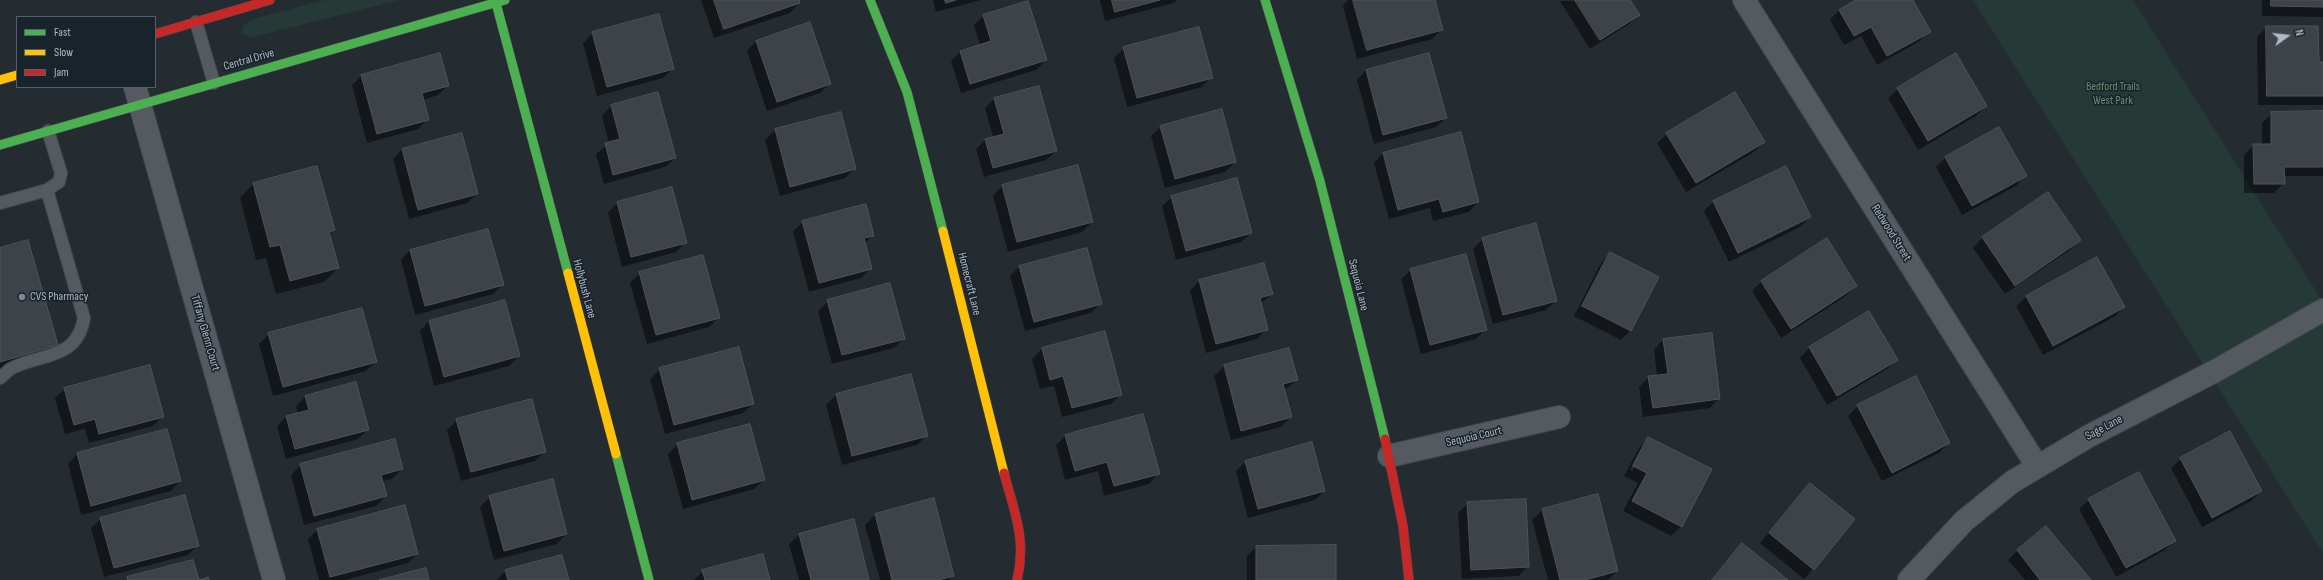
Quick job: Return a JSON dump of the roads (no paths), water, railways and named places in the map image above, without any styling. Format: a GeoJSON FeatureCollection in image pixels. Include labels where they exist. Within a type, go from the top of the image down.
{"type":"FeatureCollection","features":[{"type":"Feature","properties":{"kind":"street"},"geometry":{"type":"LineString","coordinates":[[156,34],[270,0]]}},
{"type":"Feature","properties":{"kind":"street","name":"Homecraft Lane"},"geometry":{"type":"LineString","coordinates":[[870,0],[907,92],[1021,538],[1022,560],[1017,580]]}},
{"type":"Feature","properties":{"kind":"street","name":"Sequoia Lane"},"geometry":{"type":"LineString","coordinates":[[1265,0],[1320,181],[1389,456],[1403,526],[1409,580]]}},
{"type":"Feature","properties":{"kind":"street","name":"Redwood Street"},"geometry":{"type":"LineString","coordinates":[[1744,0],[2037,466]]}},
{"type":"Feature","properties":{"kind":"street","name":"Central Drive"},"geometry":{"type":"LineString","coordinates":[[0,145],[48,131],[138,95],[214,83],[500,2]]}},
{"type":"Feature","properties":{"kind":"street","name":"Hollybush Lane"},"geometry":{"type":"LineString","coordinates":[[500,2],[649,580]]}},
{"type":"Feature","properties":{"kind":"street"},"geometry":{"type":"LineString","coordinates":[[0,80],[16,75]]}},
{"type":"Feature","properties":{"kind":"street","name":"Tiffany Glenn Court"},"geometry":{"type":"LineString","coordinates":[[138,95],[274,580]]}},
{"type":"Feature","properties":{"kind":"street","name":"Sage Lane"},"geometry":{"type":"LineString","coordinates":[[1909,580],[1964,521],[2012,482],[2089,436],[2217,370],[2323,310]]}},
{"type":"Feature","properties":{"kind":"street","name":"Sequoia Court"},"geometry":{"type":"LineString","coordinates":[[1389,456],[1559,417]]}},
{"type":"Feature","properties":{"kind":"lane"},"geometry":{"type":"LineString","coordinates":[[196,22],[214,83]]}},
{"type":"Feature","properties":{"kind":"lane"},"geometry":{"type":"LineString","coordinates":[[0,203],[47,190],[59,182],[61,173],[48,131]]}},
{"type":"Feature","properties":{"kind":"lane"},"geometry":{"type":"LineString","coordinates":[[0,378],[11,368],[55,354],[74,343],[82,330],[84,318],[47,190]]}},
{"type":"Feature","properties":{"kind":"place","name":"CVS Pharmacy"},"geometry":{"type":"Point","coordinates":[22,297]}},
{"type":"Feature","properties":{"kind":"park label","name":"Bedford Trails West Park"},"geometry":{"type":"Point","coordinates":[2113,94]}}]}
